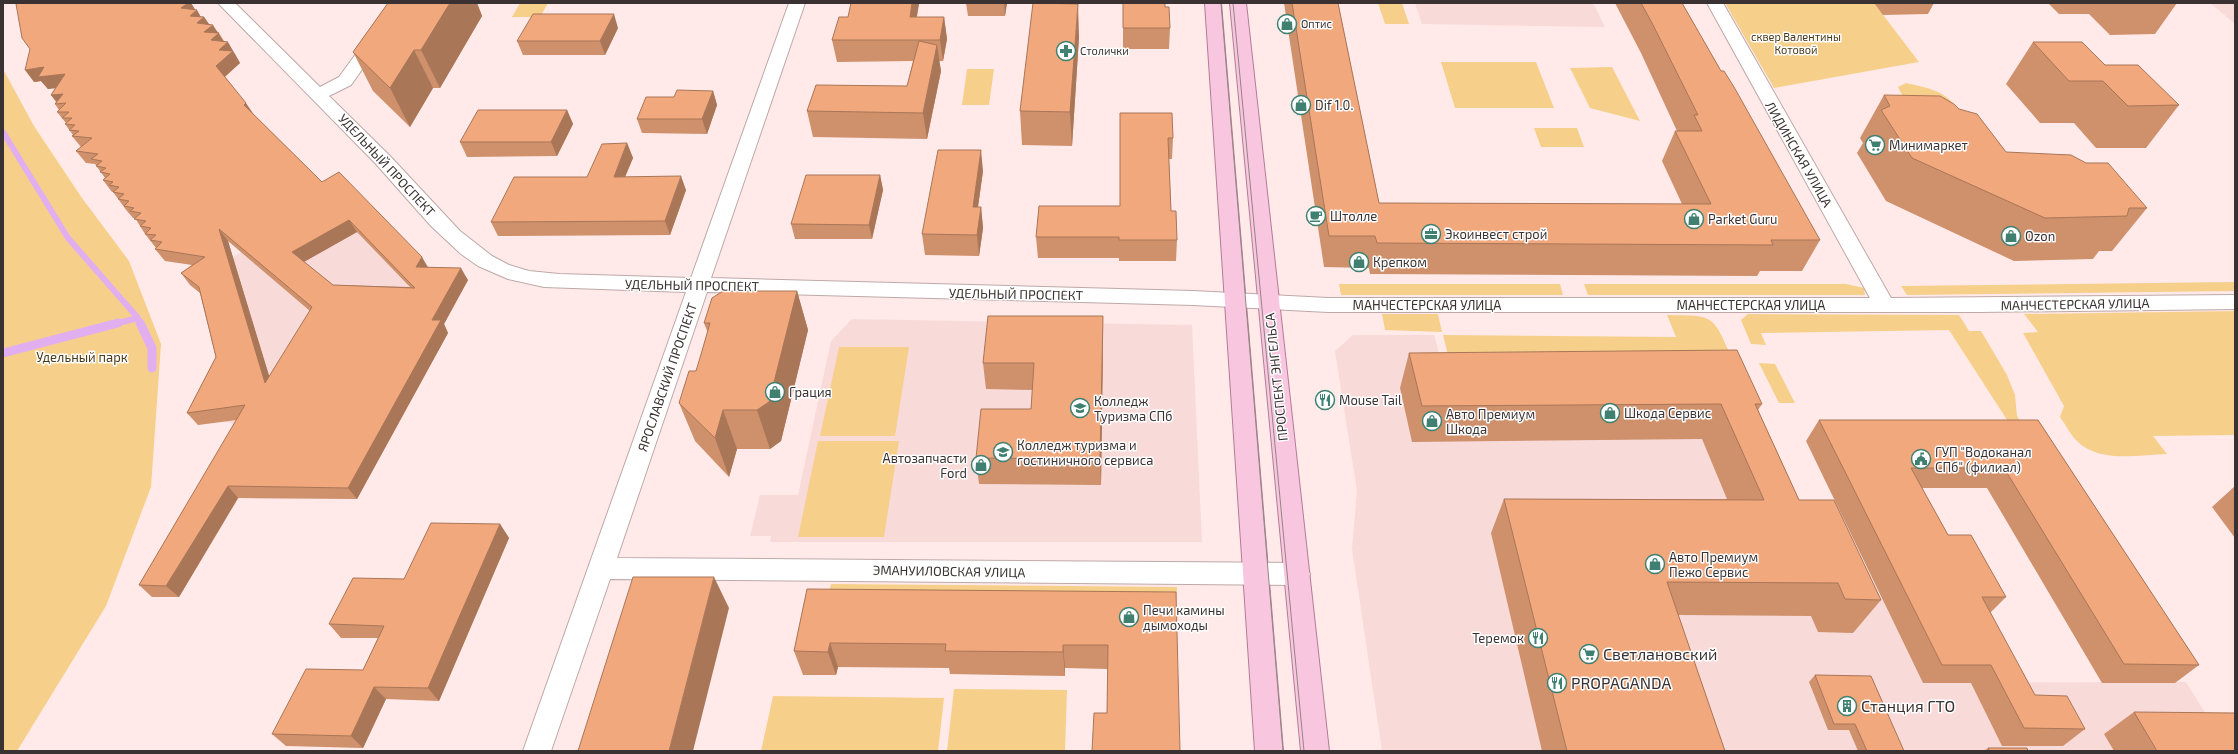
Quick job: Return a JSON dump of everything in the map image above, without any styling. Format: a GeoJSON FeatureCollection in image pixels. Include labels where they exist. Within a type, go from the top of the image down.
{"type":"FeatureCollection","features":[{"type":"Feature","properties":{"kind":"main road"},"geometry":{"type":"LineString","coordinates":[[1213,3],[1269,751]]}},
{"type":"Feature","properties":{"kind":"main road","name":"ПРОСПЕКТ ЭНГЕЛЬСА"},"geometry":{"type":"LineString","coordinates":[[1238,3],[1315,751]]}},
{"type":"Feature","properties":{"kind":"street","name":"УДЕЛЬНЫЙ ПРОСПЕКТ"},"geometry":{"type":"LineString","coordinates":[[226,3],[319,95],[457,240],[487,263],[517,274],[562,281],[1268,302]]}},
{"type":"Feature","properties":{"kind":"street"},"geometry":{"type":"LineString","coordinates":[[319,95],[345,81],[401,3]]}},
{"type":"Feature","properties":{"kind":"street","name":"ЯРОСЛАВСКИЙ ПРОСПЕКТ"},"geometry":{"type":"LineString","coordinates":[[537,751],[797,3]]}},
{"type":"Feature","properties":{"kind":"street","name":"ЛИДИНСКАЯ УЛИЦА"},"geometry":{"type":"LineString","coordinates":[[1714,3],[1884,304]]}},
{"type":"Feature","properties":{"kind":"street","name":"МАНЧЕСТЕРСКАЯ УЛИЦА"},"geometry":{"type":"LineString","coordinates":[[1268,302],[1328,305],[2235,302]]}},
{"type":"Feature","properties":{"kind":"street","name":"ЭМАНУИЛОВСКАЯ УЛИЦА"},"geometry":{"type":"LineString","coordinates":[[601,568],[1297,574]]}},
{"type":"Feature","properties":{"kind":"shaded area"},"geometry":{"type":"Polygon","coordinates":[[[1415,3],[1593,3],[1605,27],[1422,24],[1415,3]]]}},
{"type":"Feature","properties":{"kind":"shaded area"},"geometry":{"type":"Polygon","coordinates":[[[2210,3],[2235,3],[2235,24],[2210,3]]]}},
{"type":"Feature","properties":{"kind":"shaded area"},"geometry":{"type":"Polygon","coordinates":[[[346,184],[409,267],[431,267],[424,279],[468,280],[360,298],[179,597],[248,429],[224,421],[198,425],[220,381],[228,378],[205,297],[190,285],[346,184]]]}},
{"type":"Feature","properties":{"kind":"shaded area","name":"Колледж туризма и гостиничного сервиса"},"geometry":{"type":"Polygon","coordinates":[[[852,319],[1192,325],[1202,542],[770,542],[771,536],[750,536],[760,495],[798,495],[831,341],[852,319]]]}},
{"type":"Feature","properties":{"kind":"shaded area"},"geometry":{"type":"Polygon","coordinates":[[[1353,335],[1434,335],[1443,368],[1707,368],[1823,565],[1866,566],[1923,683],[2186,682],[2229,751],[1382,751],[1352,549],[1357,491],[1335,351],[1353,335]]]}},
{"type":"Feature","properties":{"kind":"green space"},"geometry":{"type":"Polygon","coordinates":[[[520,3],[548,3],[540,17],[512,17],[520,3]]]}},
{"type":"Feature","properties":{"kind":"green space"},"geometry":{"type":"Polygon","coordinates":[[[1378,3],[1402,3],[1409,24],[1385,24],[1378,3]]]}},
{"type":"Feature","properties":{"kind":"green space","name":"сквер Валентины Котовой"},"geometry":{"type":"Polygon","coordinates":[[[1725,3],[1874,3],[1919,62],[1774,88],[1725,3]]]}},
{"type":"Feature","properties":{"kind":"green space"},"geometry":{"type":"Polygon","coordinates":[[[1441,62],[1536,62],[1554,108],[1455,108],[1441,62]]]}},
{"type":"Feature","properties":{"kind":"green space"},"geometry":{"type":"Polygon","coordinates":[[[1612,67],[1640,121],[1590,108],[1570,68],[1612,67]]]}},
{"type":"Feature","properties":{"kind":"green space","name":"Удельный парк"},"geometry":{"type":"Polygon","coordinates":[[[3,69],[34,126],[82,198],[129,261],[161,344],[151,487],[106,606],[17,751],[3,751],[3,69]]]}},
{"type":"Feature","properties":{"kind":"green space"},"geometry":{"type":"Polygon","coordinates":[[[967,69],[994,69],[989,105],[962,105],[967,69]]]}},
{"type":"Feature","properties":{"kind":"green space"},"geometry":{"type":"Polygon","coordinates":[[[1906,83],[1934,90],[1951,101],[1955,107],[1945,110],[1902,95],[1898,87],[1906,83]]]}},
{"type":"Feature","properties":{"kind":"green space"},"geometry":{"type":"Polygon","coordinates":[[[1534,128],[1577,128],[1584,147],[1541,147],[1534,128]]]}},
{"type":"Feature","properties":{"kind":"green space"},"geometry":{"type":"Polygon","coordinates":[[[2235,282],[2235,291],[1907,295],[1901,286],[2235,282]]]}},
{"type":"Feature","properties":{"kind":"green space"},"geometry":{"type":"Polygon","coordinates":[[[1339,284],[1560,284],[1563,295],[1341,295],[1339,284]]]}},
{"type":"Feature","properties":{"kind":"green space"},"geometry":{"type":"Polygon","coordinates":[[[1584,284],[1846,284],[1864,288],[1865,295],[1588,295],[1584,284]]]}},
{"type":"Feature","properties":{"kind":"green space"},"geometry":{"type":"Polygon","coordinates":[[[2235,311],[2235,435],[2153,436],[2167,454],[2132,456],[2108,455],[2087,449],[2075,440],[2060,417],[2064,406],[2023,333],[2038,332],[2024,314],[2235,311]]]}},
{"type":"Feature","properties":{"kind":"green space"},"geometry":{"type":"Polygon","coordinates":[[[1382,314],[1438,314],[1442,332],[1385,330],[1382,314]]]}},
{"type":"Feature","properties":{"kind":"green space"},"geometry":{"type":"Polygon","coordinates":[[[1748,314],[1959,315],[1969,331],[1981,331],[2007,375],[2015,395],[2017,416],[2032,440],[2020,440],[1949,330],[1761,333],[1766,345],[1751,344],[1741,320],[1748,314]]]}},
{"type":"Feature","properties":{"kind":"green space"},"geometry":{"type":"Polygon","coordinates":[[[1667,315],[1694,316],[1709,320],[1715,324],[1731,356],[1448,355],[1443,335],[1676,337],[1667,315]]]}},
{"type":"Feature","properties":{"kind":"green space"},"geometry":{"type":"Polygon","coordinates":[[[839,347],[909,347],[895,436],[820,436],[839,347]]]}},
{"type":"Feature","properties":{"kind":"green space"},"geometry":{"type":"Polygon","coordinates":[[[1759,363],[1775,364],[1795,403],[1779,403],[1759,363]]]}},
{"type":"Feature","properties":{"kind":"green space"},"geometry":{"type":"Polygon","coordinates":[[[818,441],[899,441],[884,537],[798,537],[818,441]]]}},
{"type":"Feature","properties":{"kind":"green space"},"geometry":{"type":"Polygon","coordinates":[[[831,584],[1177,587],[1177,597],[829,594],[831,584]]]}},
{"type":"Feature","properties":{"kind":"green space"},"geometry":{"type":"Polygon","coordinates":[[[954,689],[1067,690],[1065,751],[947,751],[954,689]]]}},
{"type":"Feature","properties":{"kind":"green space"},"geometry":{"type":"Polygon","coordinates":[[[773,696],[944,698],[938,751],[761,751],[773,696]]]}},
{"type":"Feature","properties":{"kind":"building"},"geometry":{"type":"Polygon","coordinates":[[[188,3],[181,8],[197,10],[190,16],[204,17],[197,23],[213,25],[204,32],[219,33],[211,40],[228,42],[219,50],[233,51],[216,66],[246,103],[244,105],[322,182],[339,172],[422,257],[416,267],[461,268],[432,320],[441,320],[348,488],[228,486],[166,586],[139,585],[245,405],[187,413],[216,357],[199,287],[181,273],[205,257],[155,249],[162,242],[150,240],[156,235],[145,234],[151,228],[140,226],[146,221],[134,219],[141,213],[130,211],[134,208],[124,206],[129,201],[118,199],[124,194],[113,192],[119,187],[109,185],[113,182],[103,180],[110,174],[100,172],[106,168],[96,166],[102,161],[91,159],[98,154],[76,151],[92,138],[72,136],[79,131],[69,130],[75,125],[65,124],[72,118],[62,118],[69,112],[57,112],[66,103],[55,104],[63,94],[51,95],[65,74],[38,77],[44,67],[25,70],[30,49],[22,38],[16,4],[188,3]],[[349,220],[292,252],[333,285],[415,288],[408,281],[349,220]],[[219,229],[265,383],[312,307],[219,229]]]}},
{"type":"Feature","properties":{"kind":"building"},"geometry":{"type":"Polygon","coordinates":[[[388,3],[450,3],[421,50],[414,50],[390,88],[353,52],[388,3]]]}},
{"type":"Feature","properties":{"kind":"building"},"geometry":{"type":"Polygon","coordinates":[[[851,3],[912,3],[910,17],[944,17],[940,40],[832,40],[839,17],[848,17],[851,3]]]}},
{"type":"Feature","properties":{"kind":"building"},"geometry":{"type":"Polygon","coordinates":[[[1033,3],[1078,4],[1070,112],[1020,111],[1033,3]]]}},
{"type":"Feature","properties":{"kind":"building"},"geometry":{"type":"Polygon","coordinates":[[[1123,3],[1165,3],[1165,7],[1169,7],[1170,28],[1123,28],[1123,3]]]}},
{"type":"Feature","properties":{"kind":"building"},"geometry":{"type":"Polygon","coordinates":[[[1292,3],[1338,3],[1379,203],[1711,204],[1675,131],[1702,131],[1694,115],[1698,115],[1641,3],[1682,3],[1721,71],[1724,71],[1734,87],[1820,240],[1771,240],[1773,245],[1377,243],[1375,236],[1329,236],[1292,3]]]}},
{"type":"Feature","properties":{"kind":"building"},"geometry":{"type":"Polygon","coordinates":[[[533,14],[614,14],[600,41],[517,41],[533,14]]]}},
{"type":"Feature","properties":{"kind":"building"},"geometry":{"type":"Polygon","coordinates":[[[919,41],[937,45],[923,113],[807,111],[816,85],[907,86],[919,41]]]}},
{"type":"Feature","properties":{"kind":"building"},"geometry":{"type":"Polygon","coordinates":[[[2033,42],[2082,42],[2105,65],[2138,65],[2179,105],[2128,106],[2103,81],[2069,81],[2033,42]]]}},
{"type":"Feature","properties":{"kind":"building"},"geometry":{"type":"Polygon","coordinates":[[[677,90],[713,91],[702,119],[637,119],[646,97],[674,97],[677,90]]]}},
{"type":"Feature","properties":{"kind":"building"},"geometry":{"type":"Polygon","coordinates":[[[1884,95],[1940,96],[1954,104],[1959,109],[1977,114],[2006,152],[2071,155],[2086,163],[2108,163],[2147,208],[2129,208],[2127,216],[2045,218],[1912,158],[1881,110],[1890,106],[1884,95]]]}},
{"type":"Feature","properties":{"kind":"building"},"geometry":{"type":"Polygon","coordinates":[[[478,110],[567,110],[551,142],[460,142],[478,110]]]}},
{"type":"Feature","properties":{"kind":"building"},"geometry":{"type":"Polygon","coordinates":[[[1120,113],[1172,113],[1173,138],[1168,138],[1171,211],[1176,211],[1177,240],[1119,240],[1119,237],[1036,237],[1039,206],[1120,206],[1120,113]]]}},
{"type":"Feature","properties":{"kind":"building"},"geometry":{"type":"Polygon","coordinates":[[[627,143],[614,177],[681,176],[665,221],[491,222],[514,177],[587,177],[602,144],[627,143]]]}},
{"type":"Feature","properties":{"kind":"building"},"geometry":{"type":"Polygon","coordinates":[[[938,150],[981,150],[973,207],[981,207],[977,235],[922,234],[938,150]]]}},
{"type":"Feature","properties":{"kind":"building"},"geometry":{"type":"Polygon","coordinates":[[[806,175],[880,175],[869,225],[791,224],[806,175]]]}},
{"type":"Feature","properties":{"kind":"building"},"geometry":{"type":"Polygon","coordinates":[[[723,291],[797,291],[769,402],[757,410],[723,410],[715,438],[679,403],[689,371],[696,371],[710,323],[704,323],[712,298],[723,291]]]}},
{"type":"Feature","properties":{"kind":"building"},"geometry":{"type":"Polygon","coordinates":[[[988,316],[1103,316],[1100,459],[976,458],[981,409],[1031,409],[1034,363],[983,363],[988,316]]]}},
{"type":"Feature","properties":{"kind":"building"},"geometry":{"type":"Polygon","coordinates":[[[1737,350],[1762,404],[1755,404],[1799,500],[1834,500],[1881,600],[1845,599],[1838,583],[1667,582],[1725,751],[1567,751],[1504,499],[1764,500],[1721,404],[1422,406],[1409,353],[1737,350]]]}},
{"type":"Feature","properties":{"kind":"building"},"geometry":{"type":"Polygon","coordinates":[[[1819,420],[2038,420],[2199,665],[2124,664],[2004,468],[1911,468],[1948,535],[1971,535],[2006,597],[1982,597],[2035,695],[2067,696],[2085,729],[2024,728],[1991,665],[1942,665],[1819,420]]]}},
{"type":"Feature","properties":{"kind":"building"},"geometry":{"type":"Polygon","coordinates":[[[431,523],[500,524],[428,688],[374,687],[351,736],[272,734],[306,669],[363,670],[384,626],[329,624],[353,578],[404,579],[431,523]]]}},
{"type":"Feature","properties":{"kind":"building"},"geometry":{"type":"Polygon","coordinates":[[[633,577],[714,577],[669,751],[578,751],[633,577]]]}},
{"type":"Feature","properties":{"kind":"building"},"geometry":{"type":"Polygon","coordinates":[[[807,589],[1176,592],[1180,751],[1092,751],[1094,713],[1107,713],[1108,645],[1063,645],[1063,652],[945,651],[946,644],[830,643],[828,652],[794,651],[807,589]]]}},
{"type":"Feature","properties":{"kind":"building","name":"Станция ГТО"},"geometry":{"type":"Polygon","coordinates":[[[1815,675],[1871,676],[1904,751],[1867,751],[1855,724],[1834,724],[1815,675]]]}},
{"type":"Feature","properties":{"kind":"building"},"geometry":{"type":"Polygon","coordinates":[[[2134,712],[2235,713],[2235,751],[2157,751],[2134,712]]]}},
{"type":"Feature","properties":{"kind":"building"},"geometry":{"type":"Polygon","coordinates":[[[1988,748],[2027,748],[2028,751],[1990,751],[1988,748]]]}},
{"type":"Feature","properties":{"kind":"waterway"},"geometry":{"type":"LineString","coordinates":[[3,132],[68,238],[138,318]]}},
{"type":"Feature","properties":{"kind":"waterway"},"geometry":{"type":"LineString","coordinates":[[118,323],[138,318]]}},
{"type":"Feature","properties":{"kind":"waterway"},"geometry":{"type":"LineString","coordinates":[[138,318],[141,324]]}},
{"type":"Feature","properties":{"kind":"waterway"},"geometry":{"type":"LineString","coordinates":[[3,353],[118,323]]}},
{"type":"Feature","properties":{"kind":"waterway"},"geometry":{"type":"LineString","coordinates":[[114,324],[118,323]]}},
{"type":"Feature","properties":{"kind":"waterway"},"geometry":{"type":"LineString","coordinates":[[140,323],[152,348],[152,368]]}},
{"type":"Feature","properties":{"kind":"tram line"},"geometry":{"type":"LineString","coordinates":[[1221,3],[1283,751]]}},
{"type":"Feature","properties":{"kind":"tram line"},"geometry":{"type":"LineString","coordinates":[[1233,3],[1304,751]]}},
{"type":"Feature","properties":{"kind":"place","name":"Оптис"},"geometry":{"type":"Point","coordinates":[1287,24]}},
{"type":"Feature","properties":{"kind":"place","name":"Столички"},"geometry":{"type":"Point","coordinates":[1066,51]}},
{"type":"Feature","properties":{"kind":"place","name":"Dif 1.0."},"geometry":{"type":"Point","coordinates":[1301,105]}},
{"type":"Feature","properties":{"kind":"place","name":"Минимаркет"},"geometry":{"type":"Point","coordinates":[1875,145]}},
{"type":"Feature","properties":{"kind":"place","name":"Штолле"},"geometry":{"type":"Point","coordinates":[1316,216]}},
{"type":"Feature","properties":{"kind":"place","name":"Parket Guru"},"geometry":{"type":"Point","coordinates":[1694,219]}},
{"type":"Feature","properties":{"kind":"place","name":"Экоинвест строй"},"geometry":{"type":"Point","coordinates":[1431,234]}},
{"type":"Feature","properties":{"kind":"place","name":"Ozon"},"geometry":{"type":"Point","coordinates":[2011,236]}},
{"type":"Feature","properties":{"kind":"place","name":"Крепком"},"geometry":{"type":"Point","coordinates":[1359,262]}},
{"type":"Feature","properties":{"kind":"place","name":"Грация"},"geometry":{"type":"Point","coordinates":[775,392]}},
{"type":"Feature","properties":{"kind":"place","name":"Mouse Tail"},"geometry":{"type":"Point","coordinates":[1325,400]}},
{"type":"Feature","properties":{"kind":"place","name":"Колледж Туризма СПб"},"geometry":{"type":"Point","coordinates":[1080,408]}},
{"type":"Feature","properties":{"kind":"place","name":"Шкода Сервис"},"geometry":{"type":"Point","coordinates":[1610,413]}},
{"type":"Feature","properties":{"kind":"place","name":"Авто Премиум Шкода"},"geometry":{"type":"Point","coordinates":[1432,421]}},
{"type":"Feature","properties":{"kind":"place","name":"Колледж туризма и гостиничного сервиса"},"geometry":{"type":"Point","coordinates":[1003,452]}},
{"type":"Feature","properties":{"kind":"place","name":"ГУП \"Водоканал СПб\" (филиал)"},"geometry":{"type":"Point","coordinates":[1921,459]}},
{"type":"Feature","properties":{"kind":"place","name":"Автозапчасти Ford"},"geometry":{"type":"Point","coordinates":[981,465]}},
{"type":"Feature","properties":{"kind":"place","name":"Авто Премиум Пежо Сервис"},"geometry":{"type":"Point","coordinates":[1655,564]}},
{"type":"Feature","properties":{"kind":"place","name":"Печи камины дымоходы"},"geometry":{"type":"Point","coordinates":[1129,617]}},
{"type":"Feature","properties":{"kind":"place","name":"Теремок"},"geometry":{"type":"Point","coordinates":[1538,638]}},
{"type":"Feature","properties":{"kind":"place","name":"Светлановский"},"geometry":{"type":"Point","coordinates":[1589,654]}},
{"type":"Feature","properties":{"kind":"place","name":"PROPAGANDA"},"geometry":{"type":"Point","coordinates":[1557,683]}},
{"type":"Feature","properties":{"kind":"place","name":"Станция ГТО"},"geometry":{"type":"Point","coordinates":[1847,706]}}]}
